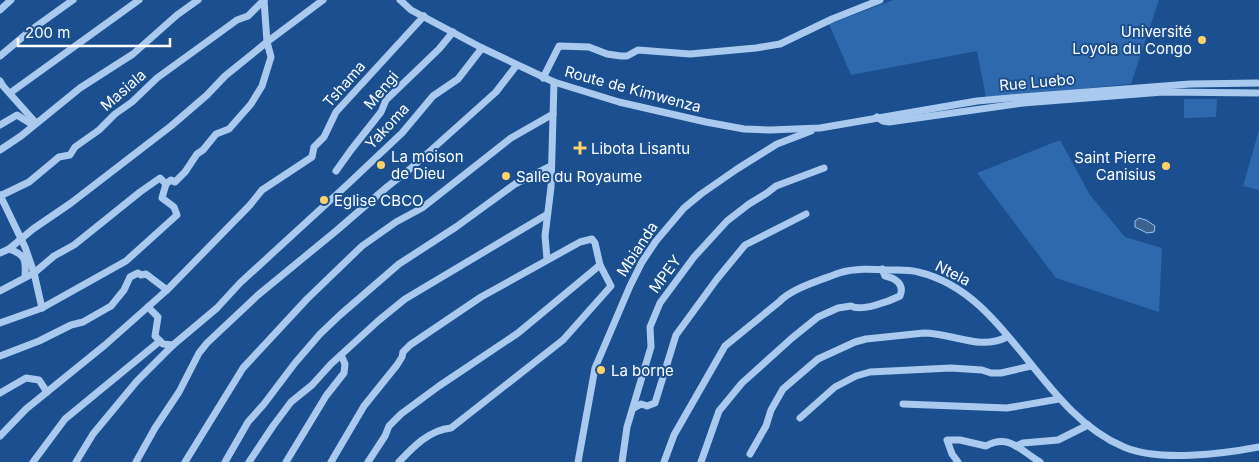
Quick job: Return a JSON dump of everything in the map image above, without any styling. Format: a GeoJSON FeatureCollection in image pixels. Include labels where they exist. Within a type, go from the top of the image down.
{"type":"FeatureCollection","features":[{"type":"Feature","properties":{"kind":"street"},"geometry":{"type":"LineString","coordinates":[[0,10],[11,0]]}},
{"type":"Feature","properties":{"kind":"street"},"geometry":{"type":"LineString","coordinates":[[0,56],[31,30],[74,0]]}},
{"type":"Feature","properties":{"kind":"street"},"geometry":{"type":"LineString","coordinates":[[10,93],[139,0]]}},
{"type":"Feature","properties":{"kind":"street"},"geometry":{"type":"LineString","coordinates":[[0,150],[80,88],[133,54],[198,0]]}},
{"type":"Feature","properties":{"kind":"street"},"geometry":{"type":"LineString","coordinates":[[0,323],[42,308],[126,260],[177,216],[174,207],[162,198],[166,184],[171,180],[175,182],[185,172],[197,154],[203,150],[216,134],[230,129],[251,104],[262,86],[271,60],[267,42],[264,0]]}},
{"type":"Feature","properties":{"kind":"street","name":"Masiala"},"geometry":{"type":"LineString","coordinates":[[0,195],[29,182],[59,157],[70,155],[75,147],[99,130],[114,114],[132,102],[157,78],[237,20],[248,16],[264,0]]}},
{"type":"Feature","properties":{"kind":"street"},"geometry":{"type":"LineString","coordinates":[[0,253],[9,249],[71,203],[171,126],[207,95],[225,76],[323,0]]}},
{"type":"Feature","properties":{"kind":"street","name":"Route de Kimwenza"},"geometry":{"type":"LineString","coordinates":[[400,0],[411,10],[516,66],[542,78],[619,102],[725,125],[770,130],[820,128]]}},
{"type":"Feature","properties":{"kind":"street"},"geometry":{"type":"LineString","coordinates":[[542,78],[559,46],[589,47],[607,54],[621,56],[627,56],[638,50],[690,54],[756,48],[780,44],[832,19],[880,0]]}},
{"type":"Feature","properties":{"kind":"street","name":"Tshama"},"geometry":{"type":"LineString","coordinates":[[0,436],[17,417],[104,346],[167,290],[250,205],[261,191],[313,156],[314,147],[324,136],[336,112],[424,16]]}},
{"type":"Feature","properties":{"kind":"street","name":"Mengi"},"geometry":{"type":"LineString","coordinates":[[336,172],[381,112],[386,100],[439,49],[453,32]]}},
{"type":"Feature","properties":{"kind":"street","name":"Yakoma"},"geometry":{"type":"LineString","coordinates":[[76,462],[93,434],[137,382],[173,345],[217,308],[240,283],[403,132],[433,96],[458,79],[482,48]]}},
{"type":"Feature","properties":{"kind":"street"},"geometry":{"type":"LineString","coordinates":[[136,462],[155,428],[180,392],[199,354],[207,343],[258,294],[410,169],[496,92],[516,66]]}},
{"type":"Feature","properties":{"kind":"street"},"geometry":{"type":"LineString","coordinates":[[0,81],[34,124]]}},
{"type":"Feature","properties":{"kind":"street"},"geometry":{"type":"LineString","coordinates":[[547,259],[545,236],[546,215],[551,194],[554,82]]}},
{"type":"Feature","properties":{"kind":"street","name":"Rue Luebo"},"geometry":{"type":"LineString","coordinates":[[820,128],[977,101],[1190,84],[1259,83]]}},
{"type":"Feature","properties":{"kind":"street"},"geometry":{"type":"LineString","coordinates":[[877,117],[882,121],[889,122],[1023,103],[1163,92],[1259,93]]}},
{"type":"Feature","properties":{"kind":"street"},"geometry":{"type":"LineString","coordinates":[[186,462],[243,368],[307,299],[362,246],[396,222],[422,208],[511,138],[553,114]]}},
{"type":"Feature","properties":{"kind":"street"},"geometry":{"type":"LineString","coordinates":[[0,125],[17,115],[34,124]]}},
{"type":"Feature","properties":{"kind":"street","name":"Mbianda"},"geometry":{"type":"LineString","coordinates":[[578,462],[595,368],[630,286],[642,262],[656,241],[684,208],[737,169],[777,144],[820,128]]}},
{"type":"Feature","properties":{"kind":"street"},"geometry":{"type":"LineString","coordinates":[[225,462],[248,422],[320,334],[340,315],[399,264],[456,227],[515,184],[551,166]]}},
{"type":"Feature","properties":{"kind":"street","name":"MPEY"},"geometry":{"type":"LineString","coordinates":[[622,462],[627,427],[651,347],[650,327],[656,310],[686,267],[720,228],[749,204],[776,186],[824,168]]}},
{"type":"Feature","properties":{"kind":"street"},"geometry":{"type":"LineString","coordinates":[[0,291],[34,273],[47,261],[74,245],[160,178],[166,184]]}},
{"type":"Feature","properties":{"kind":"street"},"geometry":{"type":"LineString","coordinates":[[0,195],[22,238],[34,273],[42,308]]}},
{"type":"Feature","properties":{"kind":"street"},"geometry":{"type":"LineString","coordinates":[[634,408],[641,404],[647,406],[655,403],[676,335],[743,247],[806,214]]}},
{"type":"Feature","properties":{"kind":"street"},"geometry":{"type":"LineString","coordinates":[[249,462],[285,409],[341,355],[405,299],[546,215]]}},
{"type":"Feature","properties":{"kind":"street"},"geometry":{"type":"LineString","coordinates":[[331,462],[364,406],[397,365],[402,358],[403,352],[410,345],[481,297],[547,259],[580,242],[592,239],[595,242],[600,265],[610,286],[568,335],[451,428],[440,429],[431,434],[419,442],[399,462]]}},
{"type":"Feature","properties":{"kind":"street"},"geometry":{"type":"LineString","coordinates":[[9,249],[19,253],[24,259],[26,266],[25,277]]}},
{"type":"Feature","properties":{"kind":"street"},"geometry":{"type":"LineString","coordinates":[[368,462],[386,436],[389,426],[401,414],[439,386],[518,334],[600,265]]}},
{"type":"Feature","properties":{"kind":"street"},"geometry":{"type":"LineString","coordinates":[[701,462],[719,411],[742,383],[792,338],[818,317],[838,308],[849,306],[861,309],[900,296],[902,290],[899,283],[892,277],[885,276],[882,269]]}},
{"type":"Feature","properties":{"kind":"street","name":"Ntela"},"geometry":{"type":"LineString","coordinates":[[664,462],[669,446],[680,424],[725,346],[785,296],[819,280],[848,271],[882,269],[917,272],[950,284],[977,302],[1059,399],[1088,425],[1126,448],[1160,454],[1211,454],[1259,448]]}},
{"type":"Feature","properties":{"kind":"street"},"geometry":{"type":"LineString","coordinates":[[0,356],[39,341],[71,325],[83,322],[111,306],[124,290],[130,278],[138,273],[141,275],[146,274],[167,290]]}},
{"type":"Feature","properties":{"kind":"street"},"geometry":{"type":"LineString","coordinates":[[148,306],[158,317],[155,334],[165,345],[173,345]]}},
{"type":"Feature","properties":{"kind":"street"},"geometry":{"type":"LineString","coordinates":[[750,454],[766,426],[771,410],[783,389],[818,359],[839,348],[866,339],[924,333],[934,333],[981,343],[998,342],[1007,336]]}},
{"type":"Feature","properties":{"kind":"street"},"geometry":{"type":"LineString","coordinates":[[32,462],[65,419],[160,341]]}},
{"type":"Feature","properties":{"kind":"street"},"geometry":{"type":"LineString","coordinates":[[286,462],[326,396],[344,373],[345,364],[341,355]]}},
{"type":"Feature","properties":{"kind":"street"},"geometry":{"type":"LineString","coordinates":[[800,418],[835,387],[856,376],[870,372],[972,368],[1000,373],[1031,366]]}},
{"type":"Feature","properties":{"kind":"street"},"geometry":{"type":"LineString","coordinates":[[0,393],[26,378],[39,380],[47,392]]}},
{"type":"Feature","properties":{"kind":"street"},"geometry":{"type":"LineString","coordinates":[[903,404],[1007,408],[1059,399]]}},
{"type":"Feature","properties":{"kind":"street"},"geometry":{"type":"LineString","coordinates":[[1016,446],[1023,442],[1058,440],[1088,425]]}},
{"type":"Feature","properties":{"kind":"street"},"geometry":{"type":"LineString","coordinates":[[958,462],[952,454],[947,440],[960,440],[986,446],[996,440],[1001,440],[1016,446],[1040,462]]}},
{"type":"Feature","properties":{"kind":"shaded area"},"geometry":{"type":"Polygon","coordinates":[[[893,0],[1159,0],[1131,84],[986,98],[977,51],[851,75],[829,24],[893,0]]]}},
{"type":"Feature","properties":{"kind":"shaded area"},"geometry":{"type":"Polygon","coordinates":[[[1184,99],[1217,99],[1216,117],[1184,118],[1184,99]]]}},
{"type":"Feature","properties":{"kind":"shaded area"},"geometry":{"type":"Polygon","coordinates":[[[1259,130],[1259,190],[1243,186],[1259,130]]]}},
{"type":"Feature","properties":{"kind":"shaded area"},"geometry":{"type":"Polygon","coordinates":[[[1060,140],[1090,195],[1125,237],[1162,248],[1159,312],[1056,278],[977,173],[1060,140]]]}},
{"type":"Feature","properties":{"kind":"shaded area"},"geometry":{"type":"Polygon","coordinates":[[[1139,218],[1155,226],[1154,232],[1147,233],[1135,227],[1135,221],[1139,218]]]}},
{"type":"Feature","properties":{"kind":"place","name":"Université Loyola du Congo"},"geometry":{"type":"Point","coordinates":[1202,40]}},
{"type":"Feature","properties":{"kind":"place","name":"Libota Lisantu"},"geometry":{"type":"Point","coordinates":[580,148]}},
{"type":"Feature","properties":{"kind":"place","name":"La moison de Dieu"},"geometry":{"type":"Point","coordinates":[381,165]}},
{"type":"Feature","properties":{"kind":"place","name":"Saint Pierre Canisius"},"geometry":{"type":"Point","coordinates":[1166,166]}},
{"type":"Feature","properties":{"kind":"place","name":"Salle du Royaume"},"geometry":{"type":"Point","coordinates":[506,176]}},
{"type":"Feature","properties":{"kind":"place","name":"Eglise CBCO"},"geometry":{"type":"Point","coordinates":[324,200]}},
{"type":"Feature","properties":{"kind":"place","name":"La borne"},"geometry":{"type":"Point","coordinates":[601,370]}}]}
